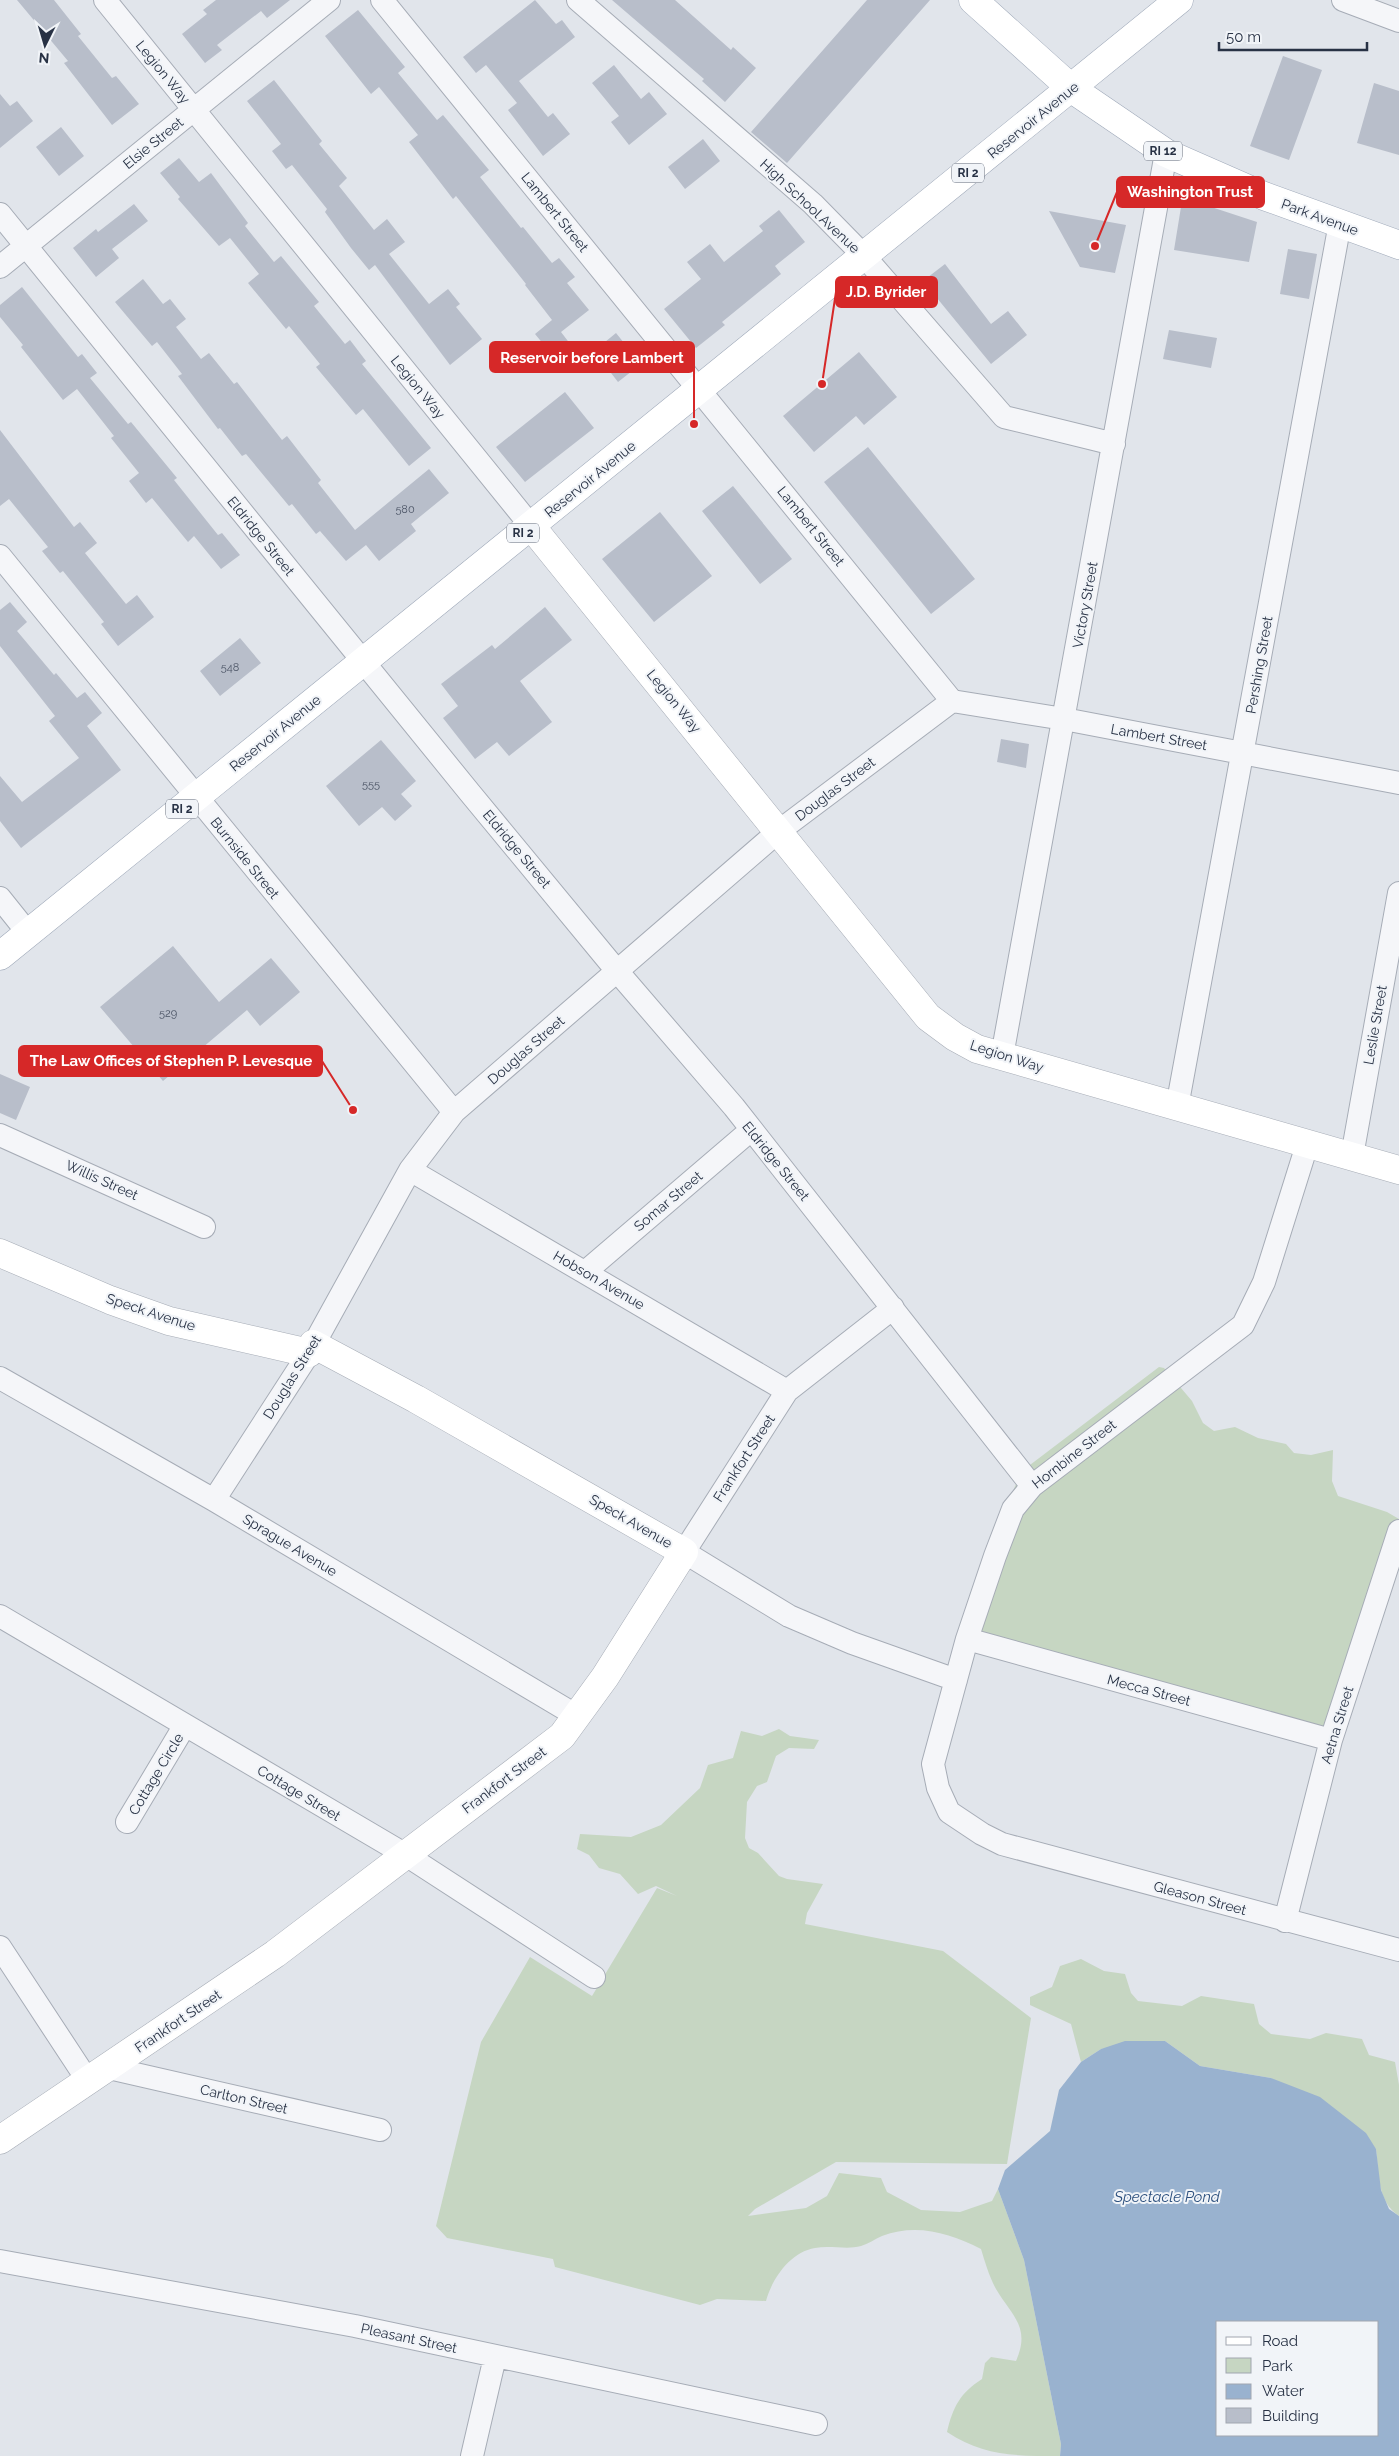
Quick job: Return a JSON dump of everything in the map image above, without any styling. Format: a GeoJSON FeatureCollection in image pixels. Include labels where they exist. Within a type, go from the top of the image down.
{"type":"FeatureCollection","features":[{"type":"Feature","properties":{"kind":"street","name":"Legion Way"},"geometry":{"type":"LineString","coordinates":[[105,0],[928,1017],[954,1037],[977,1048],[1307,1145],[1399,1170]]}},
{"type":"Feature","properties":{"kind":"street","name":"Elsie Street"},"geometry":{"type":"LineString","coordinates":[[0,267],[329,0]]}},
{"type":"Feature","properties":{"kind":"street","name":"Lambert Street"},"geometry":{"type":"LineString","coordinates":[[382,0],[952,701],[1064,719],[1399,783]]}},
{"type":"Feature","properties":{"kind":"street","name":"High School Avenue"},"geometry":{"type":"LineString","coordinates":[[578,0],[813,204],[864,256],[1004,417],[1114,444]]}},
{"type":"Feature","properties":{"kind":"street","name":"Park Avenue"},"geometry":{"type":"LineString","coordinates":[[973,0],[1072,89],[1166,153],[1264,196],[1399,245]]}},
{"type":"Feature","properties":{"kind":"street","name":"Reservoir Avenue"},"geometry":{"type":"LineString","coordinates":[[0,956],[1072,89],[1179,0]]}},
{"type":"Feature","properties":{"kind":"street"},"geometry":{"type":"LineString","coordinates":[[1343,0],[1399,20]]}},
{"type":"Feature","properties":{"kind":"street","name":"Victory Street"},"geometry":{"type":"LineString","coordinates":[[1002,1056],[1166,153]]}},
{"type":"Feature","properties":{"kind":"street","name":"Eldridge Street"},"geometry":{"type":"LineString","coordinates":[[0,214],[617,971],[750,1130],[1032,1486]]}},
{"type":"Feature","properties":{"kind":"street","name":"Pershing Street"},"geometry":{"type":"LineString","coordinates":[[1177,1107],[1340,224]]}},
{"type":"Feature","properties":{"kind":"street","name":"Burnside Street"},"geometry":{"type":"LineString","coordinates":[[0,556],[454,1112]]}},
{"type":"Feature","properties":{"kind":"street","name":"Douglas Street"},"geometry":{"type":"LineString","coordinates":[[214,1500],[311,1348],[410,1170],[454,1112],[779,831],[952,701]]}},
{"type":"Feature","properties":{"kind":"street","name":"Leslie Street"},"geometry":{"type":"LineString","coordinates":[[1352,1156],[1399,894]]}},
{"type":"Feature","properties":{"kind":"street"},"geometry":{"type":"LineString","coordinates":[[0,898],[28,933]]}},
{"type":"Feature","properties":{"kind":"street","name":"Somar Street"},"geometry":{"type":"LineString","coordinates":[[584,1272],[750,1130]]}},
{"type":"Feature","properties":{"kind":"street","name":"Willis Street"},"geometry":{"type":"LineString","coordinates":[[0,1135],[204,1226]]}},
{"type":"Feature","properties":{"kind":"street","name":"Hornbine Street"},"geometry":{"type":"LineString","coordinates":[[1002,1844],[982,1834],[949,1812],[938,1788],[932,1764],[967,1639],[1013,1509],[1032,1486],[1243,1325],[1264,1282],[1307,1145]]}},
{"type":"Feature","properties":{"kind":"street","name":"Hobson Avenue"},"geometry":{"type":"LineString","coordinates":[[410,1170],[787,1390]]}},
{"type":"Feature","properties":{"kind":"street","name":"Speck Avenue"},"geometry":{"type":"LineString","coordinates":[[0,1253],[110,1300],[169,1321],[311,1348],[416,1399],[684,1552],[789,1616],[852,1643],[956,1680]]}},
{"type":"Feature","properties":{"kind":"street","name":"Frankfort Street"},"geometry":{"type":"LineString","coordinates":[[0,2140],[275,1954],[562,1736],[605,1677],[787,1390],[892,1308]]}},
{"type":"Feature","properties":{"kind":"street","name":"Sprague Avenue"},"geometry":{"type":"LineString","coordinates":[[0,1378],[214,1500],[577,1716]]}},
{"type":"Feature","properties":{"kind":"street","name":"Aetna Street"},"geometry":{"type":"LineString","coordinates":[[1285,1921],[1330,1740],[1399,1531]]}},
{"type":"Feature","properties":{"kind":"street","name":"Cottage Street"},"geometry":{"type":"LineString","coordinates":[[0,1616],[406,1855],[594,1978]]}},
{"type":"Feature","properties":{"kind":"street","name":"Mecca Street"},"geometry":{"type":"LineString","coordinates":[[967,1639],[1330,1740]]}},
{"type":"Feature","properties":{"kind":"street","name":"Cottage Circle"},"geometry":{"type":"LineString","coordinates":[[127,1822],[185,1725]]}},
{"type":"Feature","properties":{"kind":"street","name":"Gleason Street"},"geometry":{"type":"LineString","coordinates":[[1002,1844],[1399,1950]]}},
{"type":"Feature","properties":{"kind":"street"},"geometry":{"type":"LineString","coordinates":[[0,1948],[98,2075]]}},
{"type":"Feature","properties":{"kind":"street","name":"Carlton Street"},"geometry":{"type":"LineString","coordinates":[[98,2075],[380,2130]]}},
{"type":"Feature","properties":{"kind":"street","name":"Pleasant Street"},"geometry":{"type":"LineString","coordinates":[[0,2261],[355,2326],[816,2424]]}},
{"type":"Feature","properties":{"kind":"street"},"geometry":{"type":"LineString","coordinates":[[472,2456],[495,2357]]}},
{"type":"Feature","properties":{"kind":"green space"},"geometry":{"type":"Polygon","coordinates":[[[1159,1367],[1164,1368],[1192,1401],[1203,1423],[1214,1431],[1235,1427],[1258,1438],[1286,1444],[1294,1453],[1311,1455],[1333,1450],[1332,1481],[1338,1496],[1387,1512],[1399,1519],[1399,1527],[1335,1733],[977,1635],[1003,1513],[1022,1471],[1159,1367]]]}},
{"type":"Feature","properties":{"kind":"green space"},"geometry":{"type":"Polygon","coordinates":[[[779,1729],[790,1736],[819,1740],[814,1749],[789,1748],[776,1756],[767,1782],[757,1786],[747,1802],[745,1838],[749,1848],[758,1853],[779,1876],[787,1879],[823,1884],[807,1913],[805,1924],[943,1951],[1031,2018],[1007,2164],[836,2162],[755,2209],[748,2216],[806,2208],[827,2196],[839,2173],[881,2178],[887,2192],[921,2210],[960,2212],[992,2201],[998,2189],[1024,2260],[1061,2444],[1060,2456],[1028,2456],[1000,2453],[974,2446],[947,2432],[958,2401],[974,2384],[982,2379],[985,2363],[991,2357],[1016,2361],[1021,2339],[1018,2322],[996,2289],[981,2249],[957,2238],[933,2232],[907,2230],[882,2236],[856,2247],[815,2248],[798,2255],[783,2268],[773,2284],[766,2301],[717,2299],[700,2305],[555,2267],[553,2259],[447,2238],[436,2226],[481,2042],[530,1957],[592,1996],[657,1888],[677,1896],[656,1886],[638,1894],[620,1874],[599,1868],[589,1855],[577,1849],[580,1834],[631,1837],[661,1825],[700,1788],[708,1765],[733,1758],[741,1731],[762,1736],[779,1729]]]}},
{"type":"Feature","properties":{"kind":"green space"},"geometry":{"type":"Polygon","coordinates":[[[1081,1959],[1104,1971],[1125,1974],[1131,1993],[1138,2001],[1182,2006],[1201,1996],[1254,2004],[1259,2024],[1271,2034],[1310,2039],[1326,2033],[1362,2039],[1369,2055],[1395,2062],[1399,2085],[1399,2216],[1392,2210],[1383,2195],[1380,2186],[1376,2149],[1271,2078],[1200,2066],[1165,2041],[1101,2049],[1081,2062],[1071,2024],[1030,2005],[1030,1997],[1052,1987],[1060,1966],[1081,1959]]]}},
{"type":"Feature","properties":{"kind":"water","name":"Spectacle Pond"},"geometry":{"type":"Polygon","coordinates":[[[1125,2041],[1165,2041],[1200,2066],[1271,2078],[1320,2097],[1366,2133],[1376,2149],[1381,2190],[1389,2209],[1399,2216],[1399,2456],[1060,2456],[1061,2444],[1024,2260],[998,2189],[1005,2170],[1050,2131],[1059,2090],[1081,2062],[1101,2049],[1125,2041]]]}},
{"type":"Feature","properties":{"kind":"building"},"geometry":{"type":"Polygon","coordinates":[[[17,0],[54,0],[81,34],[78,36],[112,78],[116,76],[139,104],[112,125],[64,63],[68,61],[17,0]]]}},
{"type":"Feature","properties":{"kind":"building"},"geometry":{"type":"Polygon","coordinates":[[[216,0],[290,0],[267,18],[261,11],[217,45],[222,50],[205,63],[182,34],[207,14],[203,10],[216,0]]]}},
{"type":"Feature","properties":{"kind":"building"},"geometry":{"type":"Polygon","coordinates":[[[535,0],[556,24],[562,20],[575,37],[519,81],[548,117],[553,113],[570,134],[543,156],[508,110],[517,103],[486,65],[476,73],[463,57],[535,0]]]}},
{"type":"Feature","properties":{"kind":"building"},"geometry":{"type":"Polygon","coordinates":[[[612,0],[675,0],[731,50],[733,47],[756,68],[725,102],[702,81],[704,79],[612,0]]]}},
{"type":"Feature","properties":{"kind":"building"},"geometry":{"type":"Polygon","coordinates":[[[867,0],[930,0],[787,163],[751,132],[867,0]]]}},
{"type":"Feature","properties":{"kind":"building"},"geometry":{"type":"Polygon","coordinates":[[[358,10],[405,67],[398,73],[437,120],[443,115],[489,170],[480,177],[521,228],[523,227],[552,263],[559,258],[575,277],[567,283],[589,310],[561,332],[574,349],[558,362],[535,334],[552,320],[456,196],[453,199],[409,142],[418,135],[379,87],[371,94],[325,36],[358,10]]]}},
{"type":"Feature","properties":{"kind":"building"},"geometry":{"type":"Polygon","coordinates":[[[1283,56],[1322,70],[1289,160],[1250,146],[1283,56]]]}},
{"type":"Feature","properties":{"kind":"building"},"geometry":{"type":"Polygon","coordinates":[[[614,65],[641,99],[649,92],[667,114],[629,145],[611,122],[619,116],[592,83],[614,65]]]}},
{"type":"Feature","properties":{"kind":"building"},"geometry":{"type":"Polygon","coordinates":[[[274,80],[322,141],[319,144],[347,178],[339,186],[374,230],[387,219],[405,242],[389,254],[429,304],[448,289],[460,304],[456,307],[482,339],[450,365],[375,265],[369,270],[351,248],[325,212],[327,209],[292,165],[286,169],[272,151],[281,144],[247,101],[274,80]]]}},
{"type":"Feature","properties":{"kind":"building"},"geometry":{"type":"Polygon","coordinates":[[[1374,83],[1399,91],[1399,155],[1357,143],[1374,83]]]}},
{"type":"Feature","properties":{"kind":"building"},"geometry":{"type":"Polygon","coordinates":[[[0,94],[10,106],[17,101],[33,121],[0,148],[0,94]]]}},
{"type":"Feature","properties":{"kind":"building"},"geometry":{"type":"Polygon","coordinates":[[[61,127],[84,156],[59,176],[36,147],[61,127]]]}},
{"type":"Feature","properties":{"kind":"building"},"geometry":{"type":"Polygon","coordinates":[[[703,139],[720,161],[685,189],[668,167],[703,139]]]}},
{"type":"Feature","properties":{"kind":"building"},"geometry":{"type":"Polygon","coordinates":[[[179,158],[199,182],[211,173],[248,223],[245,226],[274,262],[281,256],[319,302],[314,306],[345,344],[350,340],[366,361],[362,364],[431,448],[409,466],[363,409],[356,415],[316,367],[320,364],[289,326],[286,329],[248,283],[259,274],[230,238],[219,246],[178,199],[180,197],[160,173],[179,158]]]}},
{"type":"Feature","properties":{"kind":"building"},"geometry":{"type":"Polygon","coordinates":[[[1193,201],[1257,222],[1249,262],[1174,250],[1181,207],[1193,201]]]}},
{"type":"Feature","properties":{"kind":"building"},"geometry":{"type":"Polygon","coordinates":[[[134,204],[148,221],[112,249],[119,258],[96,277],[73,248],[96,229],[98,232],[134,204]]]}},
{"type":"Feature","properties":{"kind":"building"},"geometry":{"type":"Polygon","coordinates":[[[779,210],[805,242],[775,266],[781,274],[722,322],[725,325],[696,348],[664,309],[701,279],[687,262],[710,244],[724,262],[763,231],[759,226],[779,210]]]}},
{"type":"Feature","properties":{"kind":"building"},"geometry":{"type":"Polygon","coordinates":[[[1049,211],[1126,225],[1115,273],[1080,267],[1049,211]]]}},
{"type":"Feature","properties":{"kind":"building"},"geometry":{"type":"Polygon","coordinates":[[[1288,249],[1317,254],[1309,299],[1280,294],[1288,249]]]}},
{"type":"Feature","properties":{"kind":"building"},"geometry":{"type":"Polygon","coordinates":[[[945,264],[991,324],[1008,311],[1027,335],[991,364],[923,281],[945,264]]]}},
{"type":"Feature","properties":{"kind":"building"},"geometry":{"type":"Polygon","coordinates":[[[143,279],[163,304],[170,299],[186,319],[176,327],[201,359],[209,353],[234,384],[237,382],[282,440],[287,436],[321,480],[318,483],[355,530],[429,469],[449,493],[411,524],[416,531],[379,561],[366,545],[346,561],[320,531],[316,534],[292,504],[289,506],[246,454],[242,456],[220,428],[218,429],[178,376],[182,374],[157,342],[152,346],[115,302],[143,279]]]}},
{"type":"Feature","properties":{"kind":"building"},"geometry":{"type":"Polygon","coordinates":[[[22,287],[78,357],[82,354],[97,373],[90,378],[128,424],[131,422],[177,478],[174,480],[218,535],[222,533],[240,555],[221,569],[194,536],[188,542],[152,498],[146,503],[129,481],[139,473],[111,438],[114,436],[77,389],[63,400],[0,317],[0,305],[22,287]]]}},
{"type":"Feature","properties":{"kind":"building"},"geometry":{"type":"Polygon","coordinates":[[[1169,330],[1217,338],[1211,368],[1163,359],[1169,330]]]}},
{"type":"Feature","properties":{"kind":"building"},"geometry":{"type":"Polygon","coordinates":[[[616,333],[641,364],[618,382],[594,351],[616,333]]]}},
{"type":"Feature","properties":{"kind":"building"},"geometry":{"type":"Polygon","coordinates":[[[859,352],[897,397],[864,425],[856,416],[814,452],[783,416],[859,352]]]}},
{"type":"Feature","properties":{"kind":"building"},"geometry":{"type":"Polygon","coordinates":[[[565,392],[594,428],[525,482],[496,447],[565,392]]]}},
{"type":"Feature","properties":{"kind":"building"},"geometry":{"type":"Polygon","coordinates":[[[0,430],[74,527],[80,522],[97,543],[85,553],[126,604],[137,595],[154,617],[118,646],[101,624],[104,622],[63,571],[60,573],[42,551],[48,547],[9,499],[0,506],[0,430]]]}},
{"type":"Feature","properties":{"kind":"building"},"geometry":{"type":"Polygon","coordinates":[[[868,447],[975,579],[931,614],[824,482],[868,447]]]}},
{"type":"Feature","properties":{"kind":"building"},"geometry":{"type":"Polygon","coordinates":[[[733,486],[792,559],[760,584],[702,511],[733,486]]]}},
{"type":"Feature","properties":{"kind":"building"},"geometry":{"type":"Polygon","coordinates":[[[660,512],[712,576],[654,622],[602,559],[660,512]]]}},
{"type":"Feature","properties":{"kind":"building"},"geometry":{"type":"Polygon","coordinates":[[[10,602],[27,622],[17,631],[54,675],[56,673],[77,698],[85,692],[102,713],[87,726],[121,770],[21,848],[0,821],[0,776],[22,802],[79,758],[49,721],[55,716],[0,646],[0,610],[10,602]]]}},
{"type":"Feature","properties":{"kind":"building"},"geometry":{"type":"Polygon","coordinates":[[[545,607],[572,640],[520,681],[552,722],[509,756],[497,742],[475,759],[443,718],[458,706],[441,684],[492,645],[495,649],[545,607]]]}},
{"type":"Feature","properties":{"kind":"building"},"geometry":{"type":"Polygon","coordinates":[[[240,638],[261,663],[220,696],[200,671],[240,638]]]}},
{"type":"Feature","properties":{"kind":"building"},"geometry":{"type":"Polygon","coordinates":[[[1001,739],[1029,744],[1026,768],[997,762],[1001,739]]]}},
{"type":"Feature","properties":{"kind":"building"},"geometry":{"type":"Polygon","coordinates":[[[381,740],[416,781],[401,794],[412,806],[395,821],[382,807],[359,826],[326,786],[381,740]]]}},
{"type":"Feature","properties":{"kind":"building"},"geometry":{"type":"Polygon","coordinates":[[[173,946],[219,1002],[271,958],[300,992],[260,1026],[247,1010],[163,1081],[100,1007],[173,946]]]}},
{"type":"Feature","properties":{"kind":"building"},"geometry":{"type":"Polygon","coordinates":[[[0,1074],[30,1087],[16,1120],[0,1113],[0,1074]]]}},
{"type":"Feature","properties":{"kind":"place","name":"Washington Trust"},"geometry":{"type":"Point","coordinates":[1095,246]}},
{"type":"Feature","properties":{"kind":"place","name":"J.D. Byrider"},"geometry":{"type":"Point","coordinates":[822,384]}},
{"type":"Feature","properties":{"kind":"place","name":"Reservoir before Lambert"},"geometry":{"type":"Point","coordinates":[694,424]}},
{"type":"Feature","properties":{"kind":"place","name":"The Law Offices of Stephen P. Levesque"},"geometry":{"type":"Point","coordinates":[353,1110]}}]}
